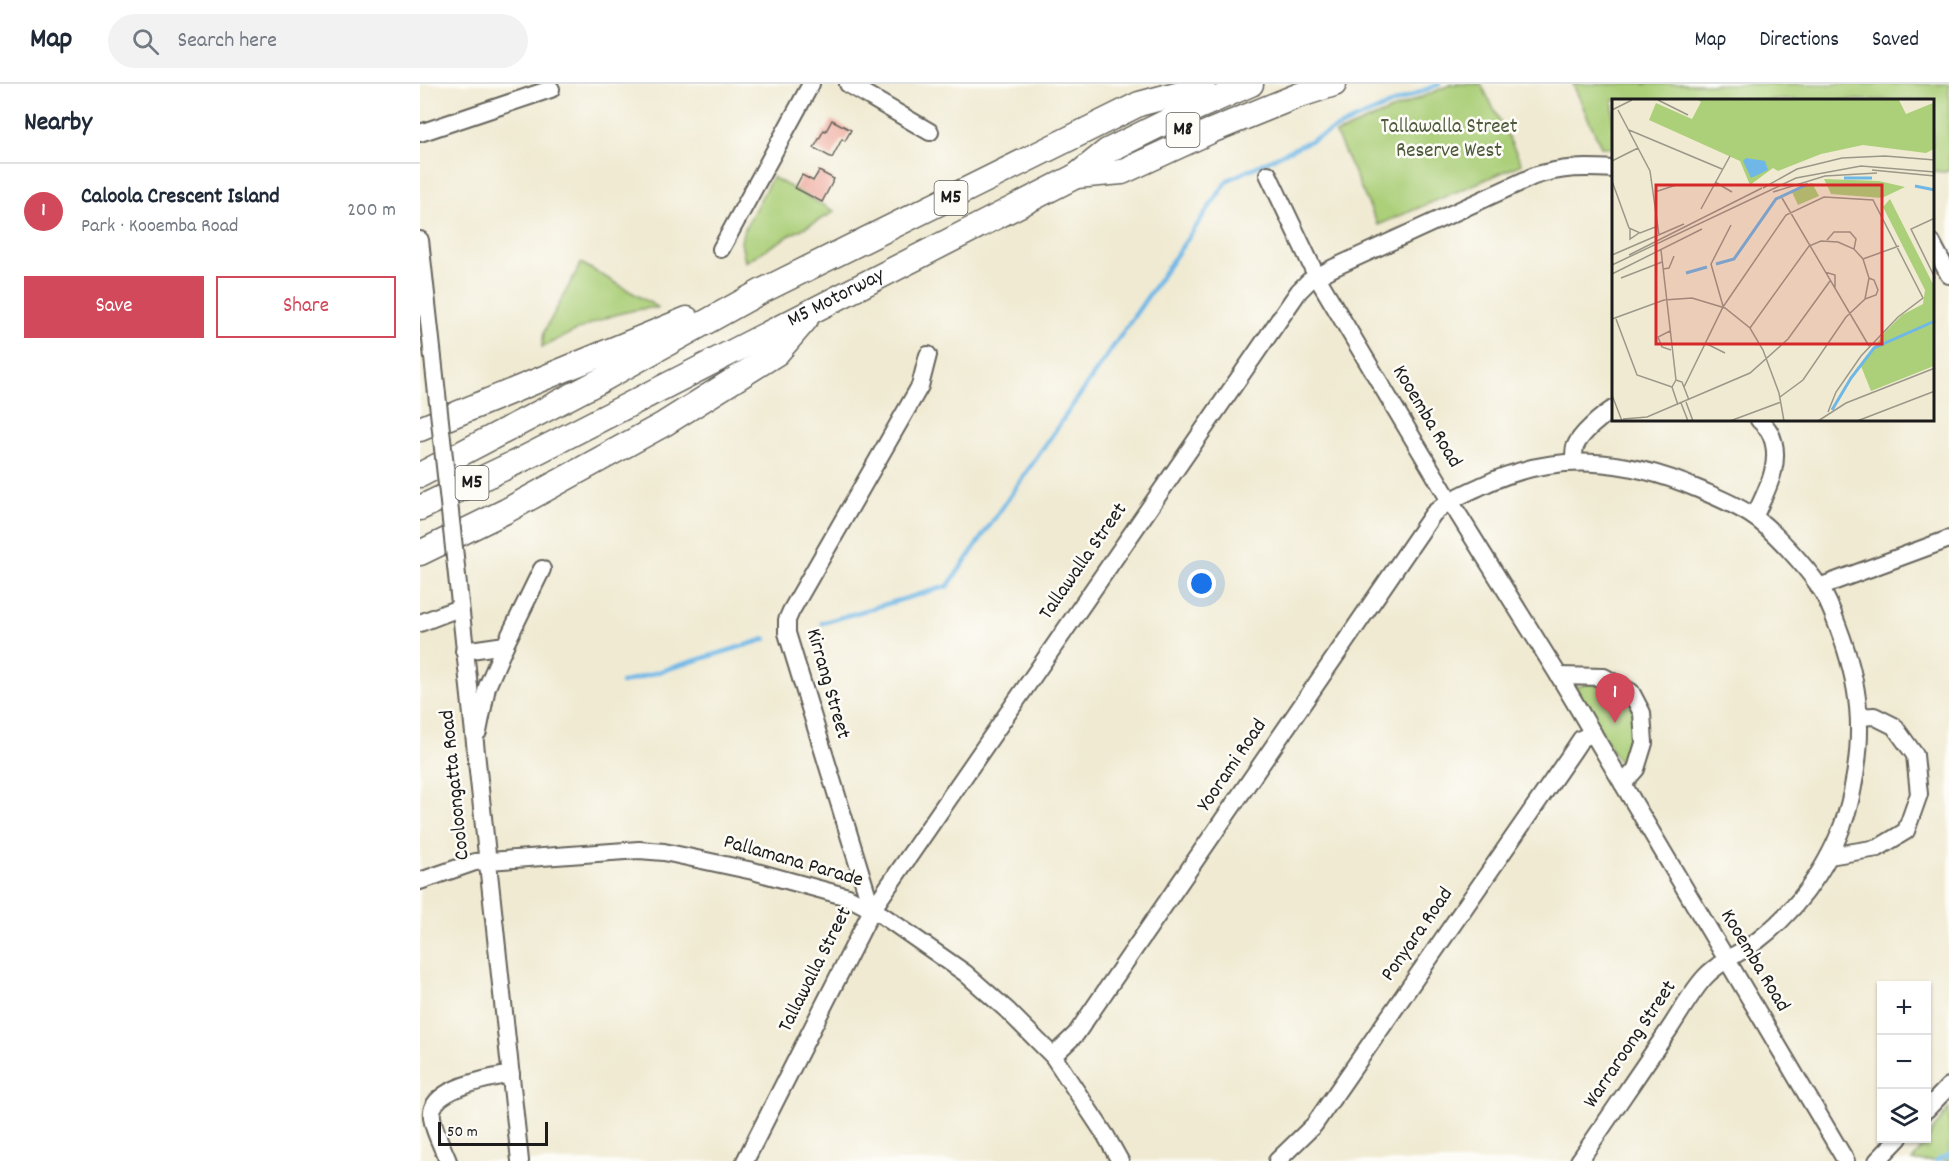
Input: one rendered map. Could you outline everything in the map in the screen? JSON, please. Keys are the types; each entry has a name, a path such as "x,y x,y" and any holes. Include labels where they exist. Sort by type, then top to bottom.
{"highway":[{"path":"1139,104 1158,84"},
{"name":"M8","path":"1139,104 1168,84"},
{"name":"M5 Motorway","path":"420,475 598,382 762,291 1139,104 1187,91 1203,84"},
{"name":"M5 Motorway","path":"420,508 524,459 1076,176 1107,151 1251,84"},
{"name":"M8","path":"1076,176 1116,163 1290,84"},
{"path":"1076,176 1122,172 1211,131 1297,96 1334,84"},
{"path":"420,429 668,326 762,291"},
{"path":"420,554 525,501 664,424 777,353 813,311"}],"street":[{"path":"721,249 811,84"},
{"path":"848,84 930,132"},
{"path":"420,133 551,89"},
{"name":"Tallawalla Street","path":"750,1159 872,910 1299,291 1317,277 1534,176 1556,169 1612,169"},
{"name":"Kooemba Road","path":"1268,174 1317,277 1450,501 1559,676 1846,1161"},
{"name":"Cooloongatta Road","path":"420,240 427,369 438,404 520,1161"},
{"path":"1934,247 1949,275"},
{"name":"Kirrang Street","path":"872,910 787,633 787,620 920,386 928,355"},
{"path":"1574,461 1576,446 1581,439 1598,420 1612,410"},
{"path":"1754,517 1769,487 1774,467 1774,450 1769,431 1761,422"},
{"name":"Yoorami Road","path":"1053,1056 1076,1034 1433,514 1450,501 1503,476 1574,461 1604,462 1648,471 1718,498 1754,517 1786,547 1819,587"},
{"path":"1819,587 1949,539"},
{"path":"475,749 487,687 542,569"},
{"name":"Warraroong Street","path":"1579,1161 1705,976 1775,927 1795,906 1829,856 1842,825 1852,794 1859,746 1860,717 1855,681 1844,644 1833,614 1819,587"},
{"path":"420,623 459,608"},
{"path":"464,651 505,645"},
{"path":"1559,676 1604,677 1631,693 1642,713 1644,743 1636,769 1623,784"},
{"path":"1829,856 1878,848 1906,831 1919,794 1915,755 1894,726 1874,716 1860,717"},
{"name":"Ponyara Road","path":"1277,1161 1314,1125 1581,739 1593,733"},
{"name":"Pallamana Parade","path":"420,881 475,862 639,850 664,852 753,871 848,897 912,935 965,973 1007,1010 1053,1056 1120,1161"},
{"path":"448,1161 434,1125 432,1113 435,1103 443,1095 459,1088 488,1078 511,1074"},
{"path":"1931,1105 1949,1086"},
{"path":"1877,1161 1894,1143"}],"green space":[{"name":"Tallawalla Street Reserve West","path":"1452,84 1481,84 1522,164 1378,225 1336,134"},
{"path":"1573,84 1949,84 1949,170 1945,172 1934,171 1934,99 1612,99 1612,148 1601,147"},
{"path":"772,177 834,211 745,262 741,242 743,232"},
{"path":"581,263 659,308 613,315 542,347 544,332"},
{"path":"1588,684 1615,690 1628,699 1634,719 1635,744 1632,756 1622,767 1575,687"},
{"path":"1949,1108 1949,1161 1912,1161 1925,1143 1931,1143 1931,1134"}],"building":[{"path":"832,120 851,130 845,141 842,139 832,158 814,148"},
{"path":"819,171 834,179 822,202 795,188 802,175 813,181"}],"waterway":[{"path":"822,623 948,586 1228,180 1354,120 1439,84"},
{"path":"622,683 766,639"},
{"path":"1936,1161 1949,1155"}],"place":[{"name":"Caloola Crescent Island","path":"1615,723"}]}
